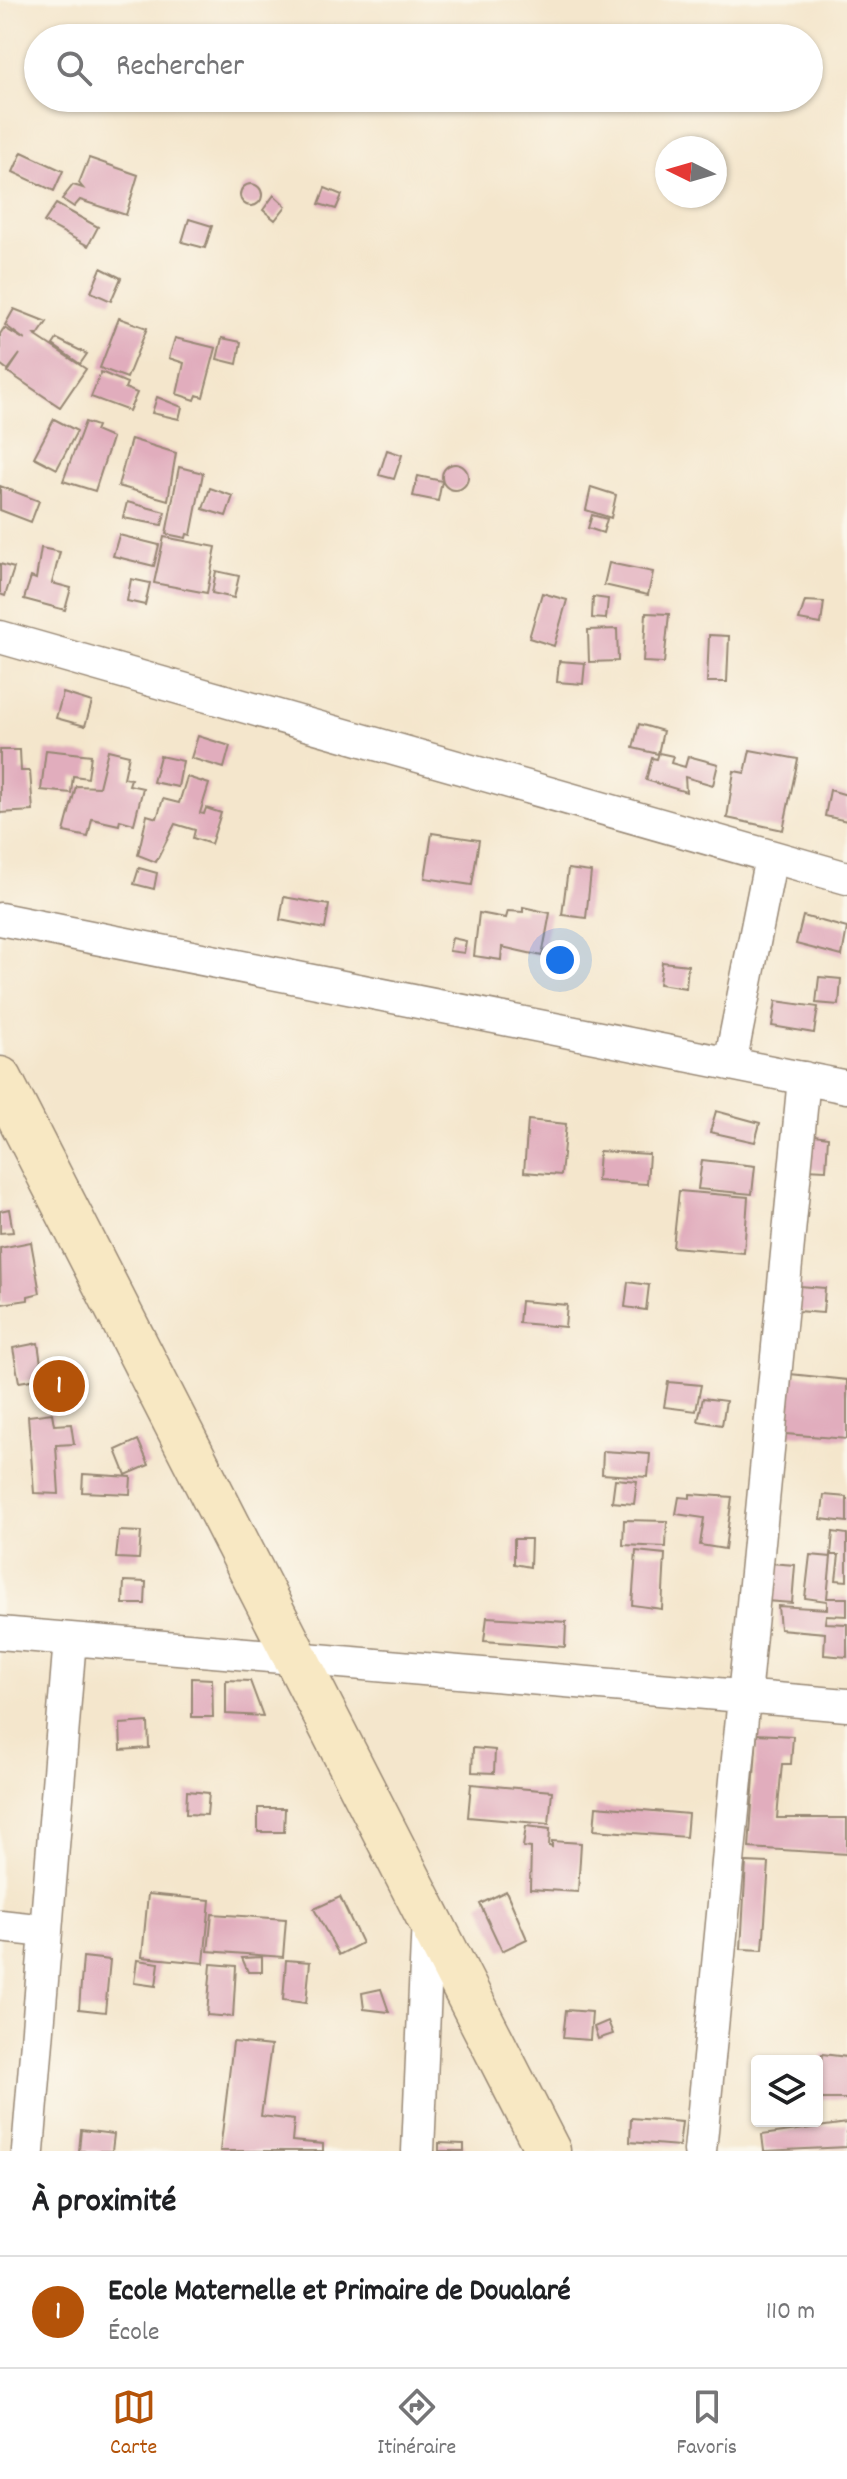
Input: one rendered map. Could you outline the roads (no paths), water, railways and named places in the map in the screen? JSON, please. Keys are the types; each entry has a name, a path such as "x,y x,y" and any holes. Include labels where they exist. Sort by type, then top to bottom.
{"street":[{"path":"0,637 847,878"},
{"path":"730,1064 771,857"},
{"path":"0,919 847,1087"},
{"path":"700,2151 804,1078"},
{"path":"0,1079 548,2151"},
{"path":"0,1633 847,1705"},
{"path":"28,2151 70,1639"},
{"path":"418,2151 428,1916"},
{"path":"0,1926 46,1931"}],"place":[{"name":"Ecole Maternelle et Primaire de Doualaré","path":"59,1386"}]}
